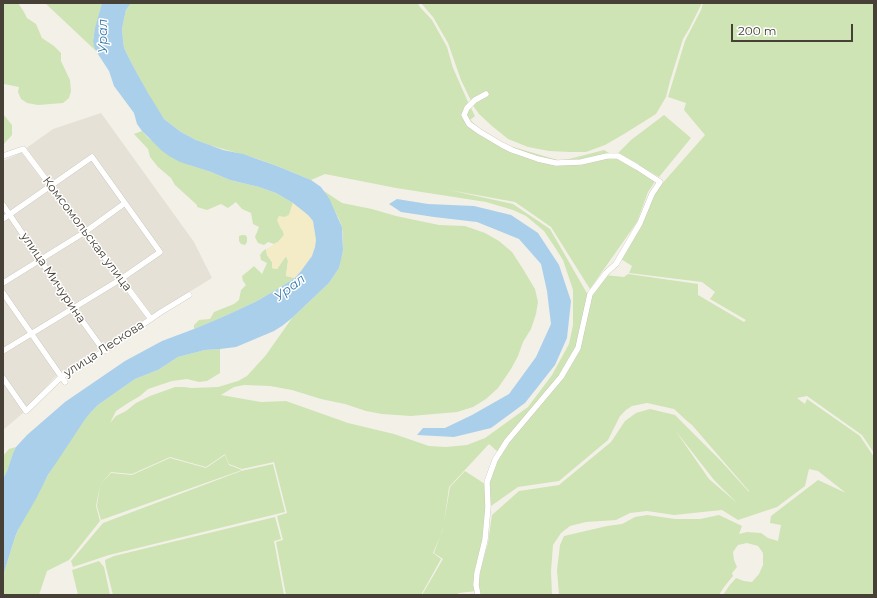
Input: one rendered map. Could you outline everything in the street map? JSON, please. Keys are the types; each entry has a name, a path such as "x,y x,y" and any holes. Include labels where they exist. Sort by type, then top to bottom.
{"street":[{"path":"478,595 476,585 477,573 485,540 488,507 487,482 495,460 507,441 561,377 578,348 590,294 606,273 616,264 640,223 652,194 660,182 618,156 607,156 581,162 556,163 538,159 502,145 469,124 464,115 467,108 475,100 486,94"},
{"name":"Комсомольская улица","path":"3,156 23,149 151,319"},
{"path":"3,219 92,156 160,252 121,279 3,351"},
{"path":"3,283 85,232 125,203"},
{"name":"улица Мичурина","path":"3,205 104,351"},
{"path":"3,293 65,382"},
{"name":"улица Лескова","path":"3,378 26,411 61,377 104,351 189,295"}],"shaded area":[{"path":"101,113 194,242 212,278 55,377 22,414 3,430 3,161 18,154 53,129"}],"green space":[{"path":"3,3 18,3 27,18 36,24 42,38 61,53 61,61 70,80 71,91 69,98 63,103 38,105 27,103 21,99 18,92 19,87 3,85"},
{"path":"45,3 102,3 93,41 96,51"},
{"path":"131,3 418,3 432,20 447,47 453,68 475,116 470,120 493,141 561,161 604,150 656,180 648,192 637,222 590,289 551,227 515,202 449,190 513,204 550,229 588,295 577,348 560,377 498,452 489,444 449,487 443,530 433,553 441,559 421,595 286,595 276,542 283,540 277,516 287,513 274,462 242,469 229,464 225,454 206,467 170,457 132,474 111,472 100,485 96,506 100,521 69,560 47,571 39,595 3,595 3,576 15,537 21,524 55,463 84,421 98,405 135,379 158,370 178,357 205,350 220,349 220,373 207,381 199,382 187,379 172,381 148,389 140,396 116,411 110,423 116,416 126,411 136,403 175,387 218,387 238,381 247,376 266,355 292,318 329,283 339,268 343,250 343,237 339,219 324,191 342,203 439,225 465,226 485,233 499,241 512,252 535,289 538,302 531,329 523,342 518,356 498,388 486,399 473,407 457,412 411,416 382,414 321,399 292,390 270,386 244,385 234,387 221,395 261,402 286,401 348,423 394,434 429,446 446,447 467,445 485,438 528,407 552,375 569,344 573,325 573,290 563,260 544,231 526,216 513,210 486,202 396,188 325,174 311,180 255,158 209,145 181,132 164,119 155,107 124,48 122,29 126,10"},
{"path":"421,3 702,3 683,39 666,97 656,114 605,145 586,152 570,152 549,151 528,147 508,139 479,114 461,80 448,43 433,17"},
{"path":"703,3 874,3 874,453 862,435 807,396 797,398 805,404 807,399 860,436 874,457 874,595 723,595 736,578 752,582 759,574 763,565 763,553 758,546 747,543 738,545 733,552 737,567 732,573 733,576 719,595 559,595 557,570 560,545 564,536 622,524 635,517 647,515 675,519 700,519 719,515 742,526 739,534 747,532 761,533 768,538 778,541 781,525 770,523 771,516 818,480 846,493 818,471 809,469 805,486 777,507 738,520 722,510 674,515 647,511 630,513 616,520 586,522 570,526 561,533 553,545 551,571 552,595 479,595 479,574 488,543 492,515 519,491 559,485 611,442 625,421 636,413 650,409 675,415 721,461 749,492 692,425 674,409 647,403 632,406 626,410 620,416 608,440 559,481 518,487 491,506 488,481 505,445 561,378 579,349 591,294 605,275 624,277 628,274 698,284 698,295 744,322 746,320 710,299 715,292 702,282 629,273 632,266 621,259 642,225 653,197 660,186 705,135 684,110 686,103 668,97 685,41","holes":["675,430 714,480 737,503 709,479"]},
{"path":"3,114 12,125 12,135 3,145"},
{"path":"664,115 691,138 659,177 618,153 631,140"},
{"path":"142,131 148,138 190,165 230,180 276,193 293,203 289,215 285,217 280,227 284,235 274,244 268,242 264,245 258,243 255,237 259,227 253,224 251,213 242,209 236,202 228,208 221,204 207,210 197,207 197,205 175,185 171,178 158,167 150,157 148,149 134,134"},
{"path":"242,235 247,237 247,242 245,245 241,244 239,241 239,236"},
{"path":"266,249 267,255 272,262 272,268 277,269 286,256 288,261 286,276 295,278 257,301 194,329 194,325 199,320 210,319 214,312 234,304 239,300 241,290 246,285 242,276 254,266 262,274 267,263 261,260 260,255"},
{"path":"16,447 3,479 3,456 9,449"},
{"path":"225,455 229,465 242,470 101,520 97,506 100,485 111,473 132,475 170,458 206,468"},
{"path":"273,464 285,512 109,555 73,567 71,561 103,523 241,471"},
{"path":"465,471 485,484 486,513 476,591 459,593 456,595 422,595 443,559 434,553 443,529 450,487"},
{"path":"275,517 281,539 274,541 284,595 113,595 105,560 114,556"},
{"path":"99,561 104,567 110,595 78,595 72,570"}],"sand":[{"path":"293,203 313,221 316,240 312,256 295,278 286,276 288,261 286,256 277,269 272,268 272,262 267,255 266,249 278,242 284,235 277,220 279,216 285,217 289,215"}],"water":[{"name":"Урал","path":"102,3 131,3 126,10 122,29 124,48 164,119 181,132 196,140 223,150 243,154 277,166 311,180 321,187 329,198 342,227 343,250 339,268 329,283 282,326 274,331 236,347 205,350 178,357 158,370 135,379 98,405 84,421 48,475 18,530 3,576 3,479 16,447 27,435 65,402 125,361 162,341 194,329 257,301 295,278 312,256 315,247 316,240 313,221 293,203 276,193 230,180 180,162 161,150 142,131 137,124 134,113 114,86 109,71 94,46 93,41 95,28"},
{"path":"397,199 428,204 474,206 511,215 538,233 559,265 571,301 567,338 555,365 525,403 491,428 454,437 417,435 423,428 445,428 509,394 536,357 551,324 547,291 541,264 519,239 477,222 401,212 389,204"}]}
